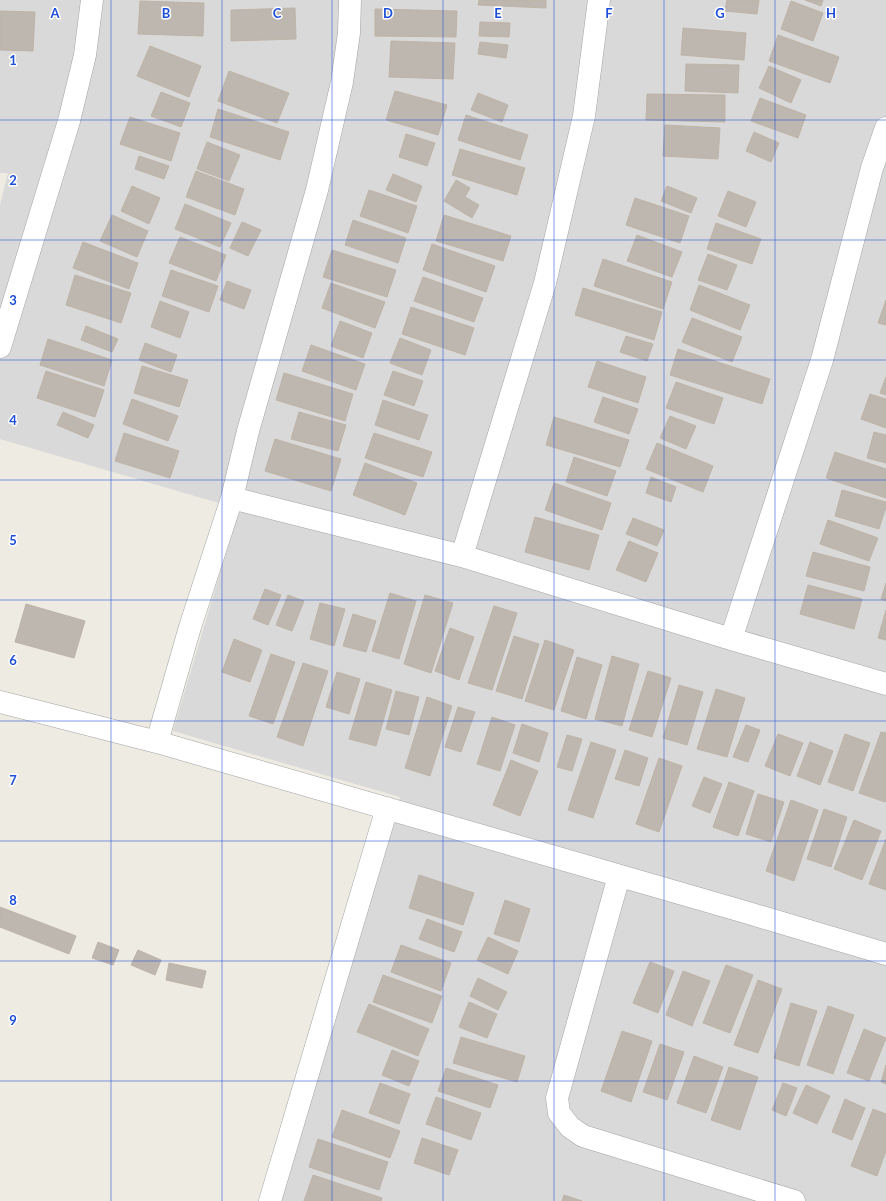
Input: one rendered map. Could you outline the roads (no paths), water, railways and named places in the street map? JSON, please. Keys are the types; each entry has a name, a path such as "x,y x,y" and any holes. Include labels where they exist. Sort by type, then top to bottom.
{"street":[{"path":"0,347 69,121 85,55 92,0"},
{"path":"157,742 190,627 232,498 248,431 317,190 342,82 349,33 350,0"},
{"path":"462,556 545,283 584,116 599,0"},
{"path":"731,639 822,360 879,170 886,128"},
{"path":"232,498 462,556 731,639 886,684"},
{"path":"0,702 157,742 886,954"},
{"path":"270,1201 387,808"},
{"path":"619,876 557,1098 559,1113 570,1127 583,1136 794,1201"}]}
